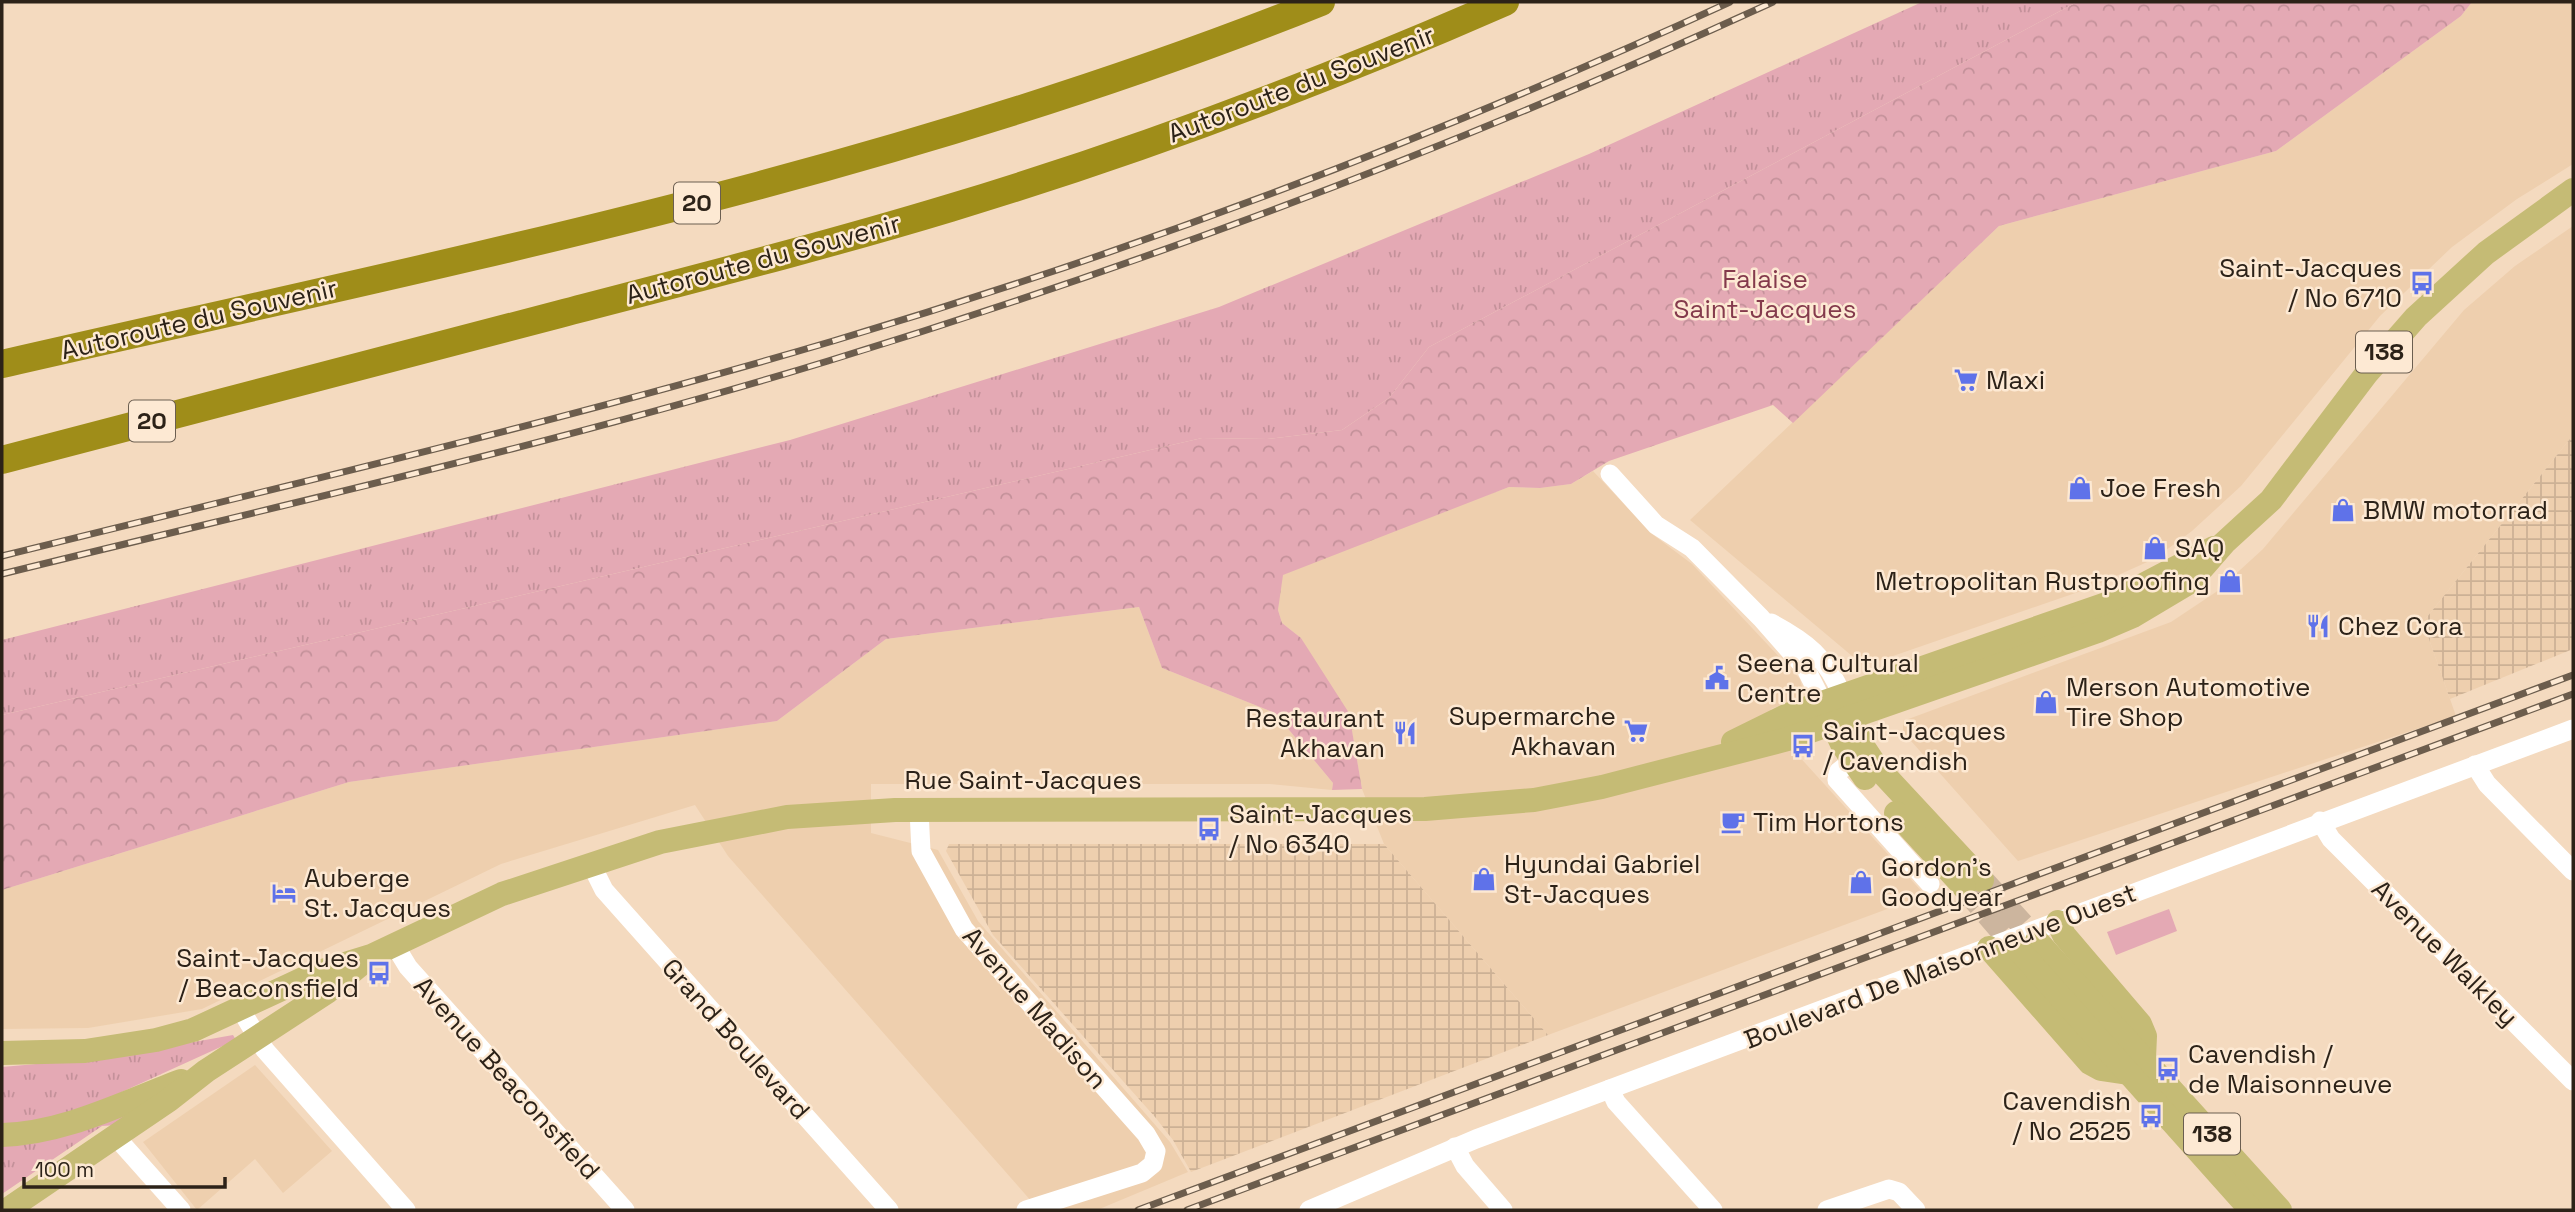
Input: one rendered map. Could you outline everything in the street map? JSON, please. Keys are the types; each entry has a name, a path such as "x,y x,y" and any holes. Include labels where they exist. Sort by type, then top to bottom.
{"highway":[{"name":"Autoroute du Souvenir","path":"2,364 613,224 860,160 1102,83 1321,2"},
{"name":"Autoroute du Souvenir","path":"2,460 777,257 949,208 1117,154 1250,106 1372,59 1505,2"}],"main road":[{"name":"Rue Saint-Jacques","path":"2,1053 55,1054 131,1045 194,1030 316,973 371,956 502,894 678,837 747,823 824,813 919,810 1465,807 1567,794 1788,739 1837,710 2133,617 2190,582 2224,543 2271,499 2367,373 2416,317 2486,253 2573,190"},
{"path":"1837,710 1876,766 1973,884 1852,761 1837,710"},
{"path":"1989,948 2090,1063 2101,1069 2136,1066 2145,1036 2140,1024 2064,935 2039,934"},
{"name":"138","path":"2039,934 2136,1066 2251,1210"},
{"name":"Rue Saint-Jacques","path":"206,1071 327,992 371,956"},
{"name":"138","path":"2136,1066 2280,1210"},
{"path":"2,1135 61,1126 206,1071"},
{"path":"7,1210 206,1071"}],"street":[{"path":"1610,474 1656,525 1692,548 1761,618 1806,669 1837,710"},
{"name":"Boulevard De Maisonneuve Ouest","path":"1309,1210 1455,1147 1989,948 2039,934 2320,821 2573,729"},
{"path":"1852,761 1837,774 1839,783 1930,884"},
{"path":"2475,765 2487,784 2573,872"},
{"name":"Avenue Madison","path":"919,810 921,850 964,929 1154,1146 1156,1158 1151,1168 1142,1173 1026,1210"},
{"name":"Avenue Walkley","path":"2320,821 2331,839 2573,1081"},
{"name":"Grand Boulevard","path":"591,864 604,890 889,1210"},
{"name":"Avenue Beaconsfield","path":"394,944 408,967 625,1210"},
{"path":"240,1010 256,1037 406,1210"},
{"path":"1610,1089 1616,1102 1713,1210"},
{"path":"115,1136 181,1210"},
{"path":"1455,1147 1465,1166 1503,1210"},
{"path":"1827,1210 1889,1189 1899,1192 1916,1210"}],"shaded area":[{"path":"2472,2 2573,2 2573,164 2517,199 2452,247 2380,316 2241,486 2192,531 2154,559 2087,589 1864,666 1690,520 1999,226 2276,151 2461,16"},
{"path":"2573,226 2573,435 2423,622 2456,716 2018,861 1903,732 1903,721 2171,622 2216,592 2263,549 2464,310 2515,266"},
{"path":"2573,435 2573,649 2450,699 2423,622"},
{"path":"1593,471 1652,534 1692,564 1800,679 1803,691 1799,698 1771,709 1796,753 1925,895 1548,1035 1384,844 1362,789 1352,732 1301,638 1282,623 1278,610 1282,575 1400,527 1509,487 1540,488 1571,484"},
{"path":"1139,607 1162,668 1275,713 1333,783 1332,790 1270,784 871,784 871,833 938,850 978,921 1170,1142 1188,1172 1097,1210 1039,1210 728,856 695,805 501,864 202,1009 88,1028 2,1029 2,890 349,782 777,721 886,639"},
{"path":"949,844 1384,844 1548,1035 1191,1172 1173,1140 1155,1117 993,935 946,851"},
{"path":"255,1065 332,1151 283,1193 255,1159 197,1210 143,1142"}],"green space":[{"path":"1922,2 2077,2 1429,347 1389,398 1342,430 1267,439 1202,438 2,715 2,640 790,440 1219,307 1589,154"},
{"name":"Falaise Saint-Jacques","path":"2077,2 2472,2 2461,16 2276,151 1999,226 1793,423 1773,405 1609,461 1571,484 1540,488 1509,487 1283,575 1278,610 1282,623 1301,638 1349,713 1362,789 1332,790 1333,783 1275,713 1162,668 1139,607 886,639 777,721 349,782 2,890 2,715 1202,438 1267,439 1342,430 1389,398 1429,347"},
{"path":"2169,909 2177,931 2116,955 2107,932"},
{"path":"233,1035 236,1040 80,1111 2,1127 2,1067 104,1058"},
{"path":"167,1091 117,1125 102,1126 2,1194 2,1145"}],"tunnel":[{"path":"1982,880 2037,941"},
{"path":"1964,887 2017,948"}],"railway":[{"path":"2,556 627,399 948,306 1175,229 1400,144 1730,2"},
{"path":"2,574 623,420 949,323 1069,283 1306,197 1541,104 1773,2"},
{"path":"1138,1210 2573,675"},
{"path":"1187,1210 2573,694"}],"place":[{"name":"Saint-Jacques / No 6710","path":"2422,283"},
{"name":"Maxi","path":"1966,380"},
{"name":"Joe Fresh","path":"2080,488"},
{"name":"BMW motorrad","path":"2343,510"},
{"name":"SAQ","path":"2155,548"},
{"name":"Metropolitan Rustproofing","path":"2230,581"},
{"name":"Chez Cora","path":"2318,626"},
{"name":"Seena Cultural Centre","path":"1717,678"},
{"name":"Merson Automotive Tire Shop","path":"2046,702"},
{"name":"Supermarche Akhavan","path":"1636,731"},
{"name":"Restaurant Akhavan","path":"1405,733"},
{"name":"Saint-Jacques / Cavendish","path":"1803,746"},
{"name":"Tim Hortons","path":"1733,822"},
{"name":"Saint-Jacques / No 6340","path":"1209,829"},
{"name":"Hyundai Gabriel St-Jacques","path":"1484,879"},
{"name":"Gordon's Goodyear","path":"1861,882"},
{"name":"Auberge St. Jacques","path":"284,893"},
{"name":"Saint-Jacques / Beaconsfield","path":"379,973"},
{"name":"Cavendish / de Maisonneuve","path":"2168,1069"},
{"name":"Cavendish / No 2525","path":"2151,1116"}]}
